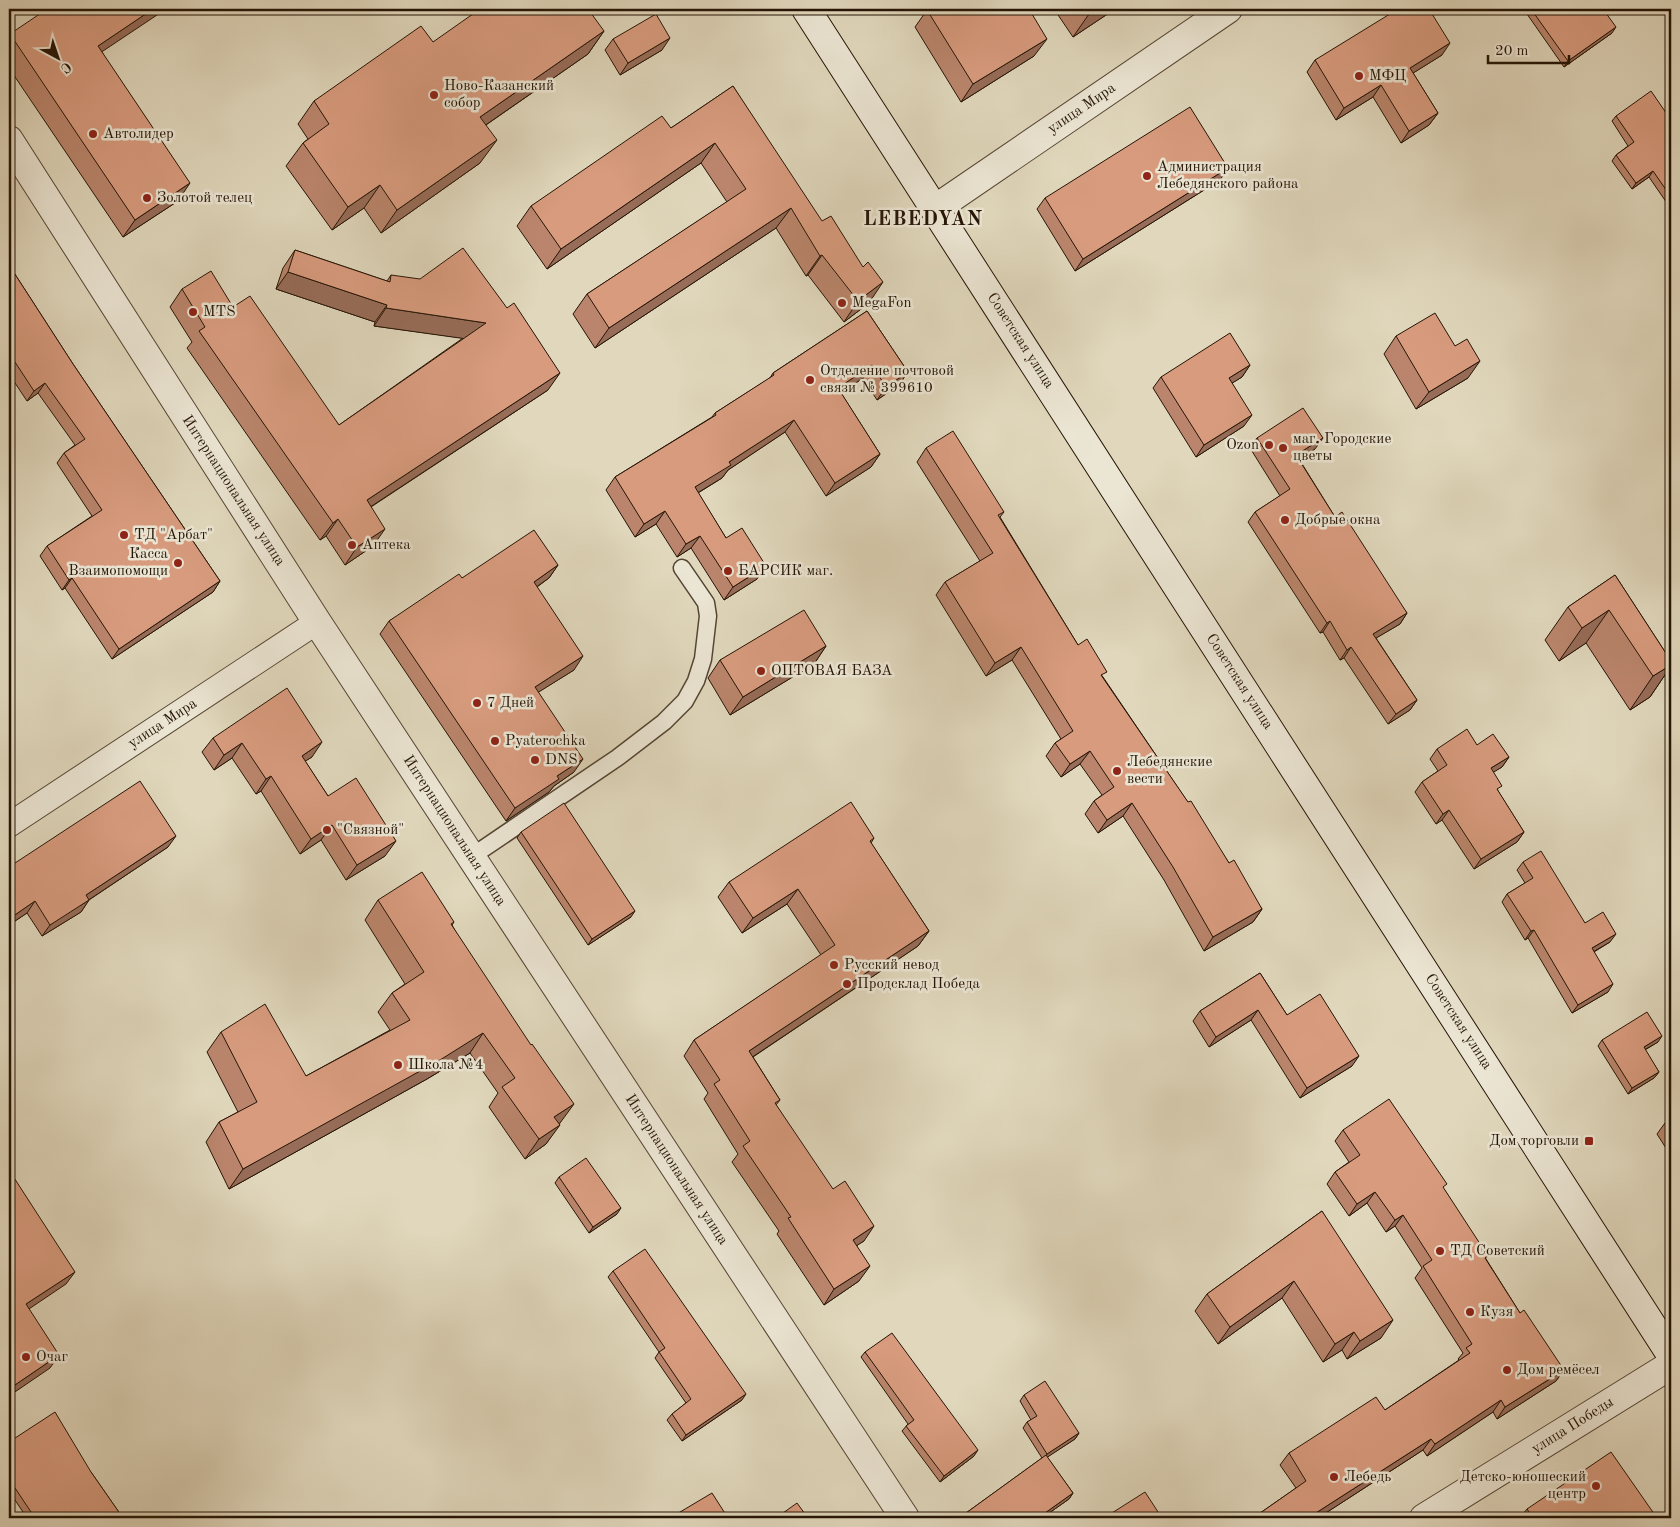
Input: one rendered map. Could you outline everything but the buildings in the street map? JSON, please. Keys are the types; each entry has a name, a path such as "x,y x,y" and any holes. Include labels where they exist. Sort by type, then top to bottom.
{"street":[{"name":"Советская улица","path":"806,9 1671,1355"},
{"name":"улица Мира","path":"935,209 1228,9"},
{"name":"Интернациональная улица","path":"9,140 317,622 905,1518"},
{"name":"улица Мира","path":"9,825 317,622"},
{"name":"улица Победы","path":"1424,1518 1671,1365"}],"lane":[{"path":"471,857 617,758 664,722 685,702 696,681 703,659 708,616 706,603 682,568"}],"place":[{"name":"МФЦ","path":"1359,76"},
{"name":"Ново-Казанский собор","path":"434,95"},
{"name":"Автолидер","path":"93,134"},
{"name":"Администрация Лебедянского района","path":"1147,176"},
{"name":"Золотой телец","path":"147,198"},
{"name":"MegaFon","path":"842,303"},
{"name":"MTS","path":"193,312"},
{"name":"Отделение почтовой связи № 399610","path":"810,380"},
{"name":"Ozon","path":"1269,445"},
{"name":"маг. Городские цветы","path":"1283,448"},
{"name":"Добрые окна","path":"1285,520"},
{"name":"ТД \"Арбат\"","path":"124,535"},
{"name":"Аптека","path":"352,545"},
{"name":"Касса Взаимопомощи","path":"178,563"},
{"name":"БАРСИК маг.","path":"728,571"},
{"name":"ОПТОВАЯ БАЗА","path":"761,671"},
{"name":"7 Дней","path":"477,703"},
{"name":"Pyaterochka","path":"495,741"},
{"name":"DNS","path":"535,760"},
{"name":"Лебедянские вести","path":"1117,771"},
{"name":"\"Связной\"","path":"327,830"},
{"name":"Русский невод","path":"834,965"},
{"name":"Продсклад Победа","path":"847,984"},
{"name":"Школа №4","path":"398,1065"},
{"name":"Дом торговли","path":"1589,1141"},
{"name":"ТД Советский","path":"1440,1251"},
{"name":"Кузя","path":"1470,1312"},
{"name":"Очаг","path":"26,1357"},
{"name":"Дом ремёсел","path":"1507,1370"},
{"name":"Лебедь","path":"1334,1477"},
{"name":"Детско-юношеский центр","path":"1596,1486"}],"district":[{"name":"LEBEDYAN","path":"923,220"}]}
